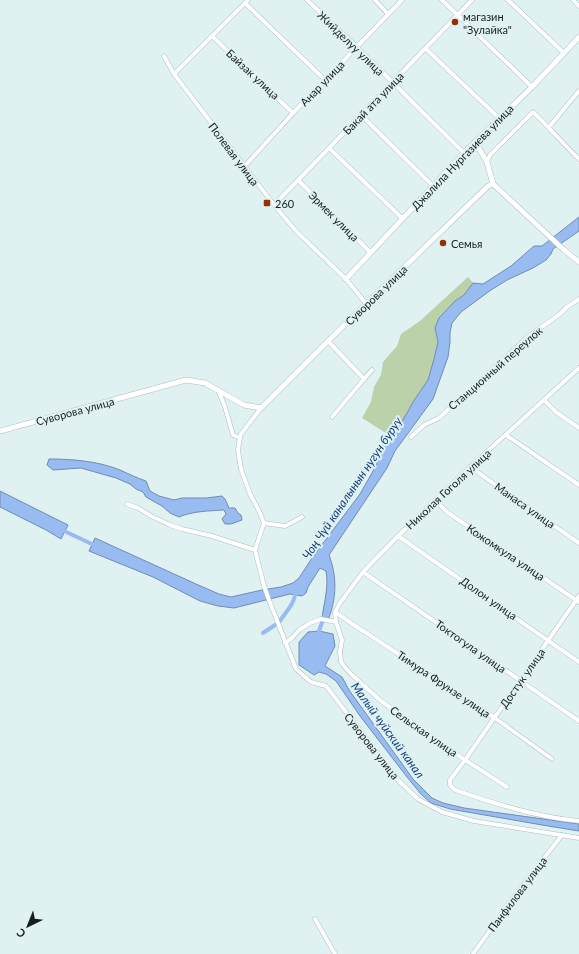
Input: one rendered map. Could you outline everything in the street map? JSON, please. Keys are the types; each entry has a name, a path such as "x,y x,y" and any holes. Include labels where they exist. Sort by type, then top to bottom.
{"street":[{"name":"Жийделуу улица","path":"307,0 357,47 464,153"},
{"path":"374,0 388,14"},
{"name":"Анар улица","path":"244,167 402,0"},
{"path":"442,0 532,87"},
{"name":"Бакай ата улица","path":"274,206 472,0"},
{"path":"508,0 564,53"},
{"path":"573,0 579,6"},
{"path":"174,74 246,1 325,80"},
{"name":"Байзак улица","path":"212,36 294,113"},
{"name":"Джалила Нургазиева улица","path":"346,279 464,153 532,87 579,37"},
{"path":"425,48 499,118"},
{"name":"Полевая улица","path":"164,56 174,74 274,206 296,231 346,279 366,305"},
{"path":"549,127 579,91"},
{"path":"487,162 490,154 533,112 549,127 569,150 579,158"},
{"path":"361,115 433,186"},
{"path":"475,142 487,162 493,184 579,262"},
{"path":"329,148 402,218"},
{"name":"Эрмек улица","path":"298,180 370,252"},
{"name":"Суворова улица","path":"240,438 241,434 261,408 488,186 493,184"},
{"name":"Станционный переулок","path":"411,437 424,425 439,418 529,336 560,314 567,307 579,300"},
{"path":"328,341 364,379"},
{"name":"Николая Гоголя улица","path":"336,612 340,603 363,572 398,536 470,467 579,368"},
{"path":"332,417 372,370"},
{"name":"Суворова улица","path":"0,431 186,380 205,384 244,405 261,408"},
{"path":"126,504 138,508 170,526 212,536 255,550 264,523 250,494 241,469 238,450 240,438 233,435 225,407 218,390"},
{"path":"544,400 556,412 579,428"},
{"path":"506,435 579,485"},
{"name":"Манаса улица","path":"470,467 579,543"},
{"name":"Кожомкула улица","path":"435,500 447,512 577,601"},
{"path":"264,523 285,526 302,517"},
{"name":"Долон улица","path":"398,536 579,662"},
{"name":"Суворова улица","path":"255,550 264,586 296,669 311,682 326,686 400,782 418,800 442,812 474,821 579,838"},
{"name":"Токтогула улица","path":"363,572 579,721"},
{"name":"Достук улица","path":"579,596 495,718 450,780 450,785 456,790 512,808 579,821"},
{"path":"286,643 299,630 310,623 321,619 336,622 336,612"},
{"name":"Тимура Фрунзе улица","path":"336,612 357,628 495,718 552,759"},
{"name":"Сельская улица","path":"336,622 342,640 340,652 341,661 347,669 382,701 465,760 507,787"},
{"name":"Панфилова улица","path":"473,954 516,894 562,835"},
{"path":"314,919 336,954"}],"green space":[{"path":"468,277 473,283 464,295 455,301 435,328 438,342 428,380 398,428 389,435 362,418 371,402 374,387 381,375 383,362 397,346 401,334 420,321"}],"water":[{"path":"579,217 579,231 553,249 546,260 491,290 461,312 452,323 448,357 433,399 395,451 387,468 329,555 335,579 335,587 333,604 328,620 322,618 327,589 327,577 326,571 320,568 306,593 302,596 290,594 234,608 218,606 200,601 153,577 89,551 95,538 219,594 231,597 281,587 293,583 299,578 312,558 360,494 377,464 375,456 389,435 398,428 428,380 438,342 435,328 439,318 455,301 464,295 473,283 483,284 511,266 534,246 542,246"},
{"path":"49,459 67,459 103,464 146,481 150,491 159,496 174,500 182,498 222,496 229,508 235,508 241,515 242,520 231,524 225,524 222,519 226,514 224,510 195,512 179,517 170,513 162,506 146,497 143,492 130,484 116,478 81,468 53,470 47,465"},
{"path":"0,491 68,525 61,539 0,507"},
{"path":"319,631 333,634 335,646 325,666 342,677 349,690 413,779 432,798 443,803 464,808 579,824 579,831 450,809 431,803 421,794 407,777 360,716 336,681 326,674 319,672 314,675 299,665 299,642 308,632"}],"waterway":[{"name":"Чоң Чүй каналынын нугун буруу","path":"60,529 96,546"},
{"path":"280,621 292,603 295,590"},
{"path":"319,631 324,617"},
{"path":"263,633 275,625"}],"place":[{"name":"магазин \"Зулайка\"","path":"455,22"},
{"name":"260","path":"267,203"},
{"name":"Семья","path":"443,243"}],"water label":[{"name":"Малый чуйский канал","path":"388,730"}]}
